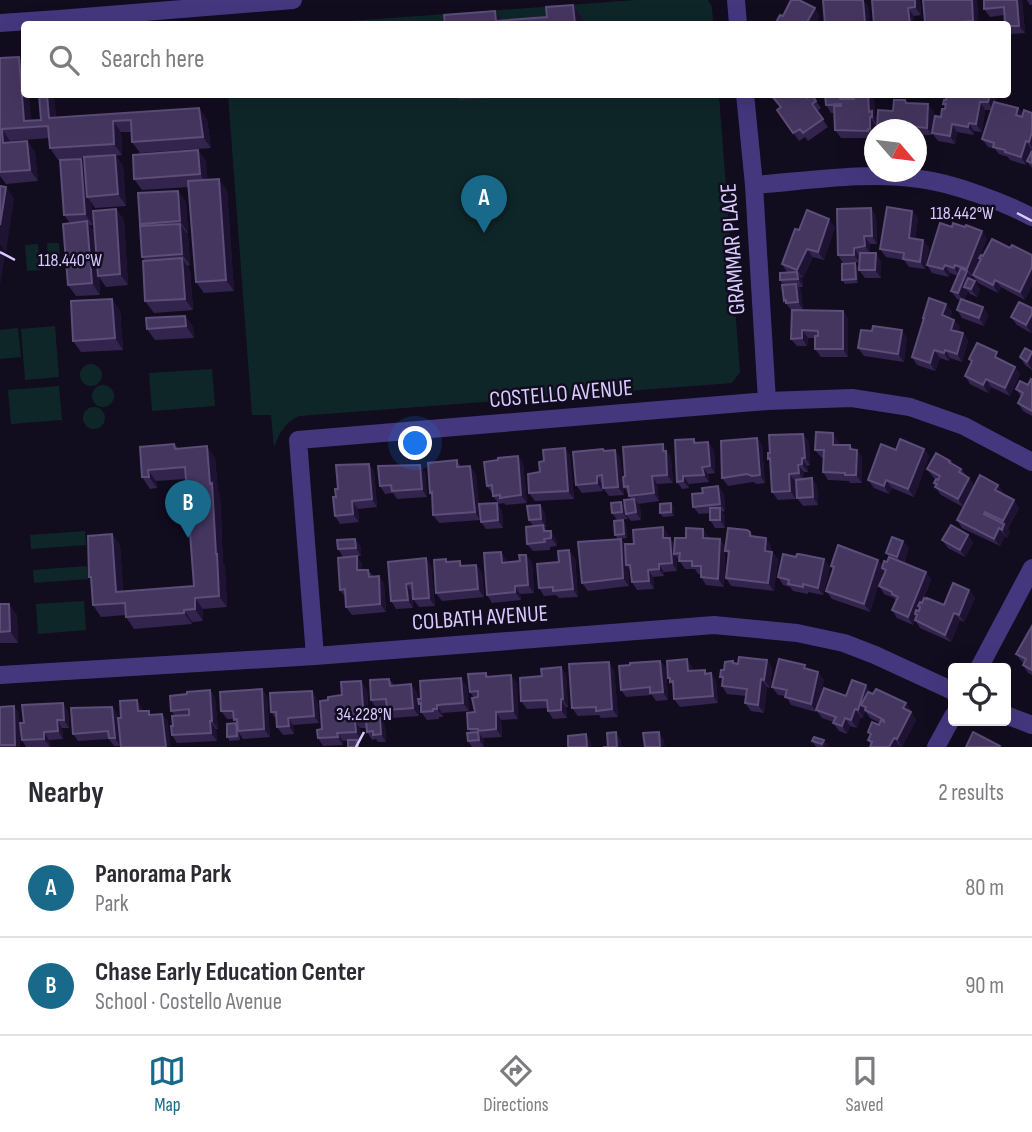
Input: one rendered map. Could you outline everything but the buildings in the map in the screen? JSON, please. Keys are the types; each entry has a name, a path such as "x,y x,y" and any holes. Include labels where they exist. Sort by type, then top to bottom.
{"street":[{"path":"25,21 293,0"},
{"path":"736,0 738,21"},
{"path":"0,23 21,21"},
{"name":"GRAMMAR PLACE","path":"745,98 754,185 767,401"},
{"path":"754,185 868,177 921,179 966,191 1032,217"},
{"name":"COSTELLO AVENUE","path":"315,656 298,440 767,401 852,398 909,407 964,426 1032,462"},
{"path":"982,663 1032,568"},
{"name":"COLBATH AVENUE","path":"0,675 315,656 714,625 797,633 844,643 948,689"},
{"path":"1011,717 1032,725"},
{"path":"936,747 948,725"}],"green space":[{"path":"636,0 708,0 712,7 713,21 350,21"},
{"path":"228,98 719,98 740,372 732,383 299,416 283,429 274,447 271,415 252,415"},
{"path":"47,243 59,243 61,268 48,269"},
{"path":"38,244 40,270 27,271 25,245"},
{"path":"55,326 59,377 25,380 21,329"},
{"path":"18,328 21,357 0,359 0,330"},
{"path":"91,364 101,371 102,375 95,385 91,386 81,379 80,375 87,365"},
{"path":"212,369 215,406 152,411 149,373"},
{"path":"103,385 113,392 114,396 107,406 103,407 93,400 92,396 99,386"},
{"path":"59,386 62,420 11,424 8,390"},
{"path":"94,407 104,414 105,418 98,428 94,429 84,422 83,418 90,408"},
{"path":"85,531 86,545 31,549 30,535"},
{"path":"87,566 88,579 34,583 33,570"},
{"path":"84,601 86,630 38,634 36,604"}],"place":[{"name":"Panorama Park","path":"484,233"},
{"name":"Chase Early Education Center","path":"188,538"}]}
